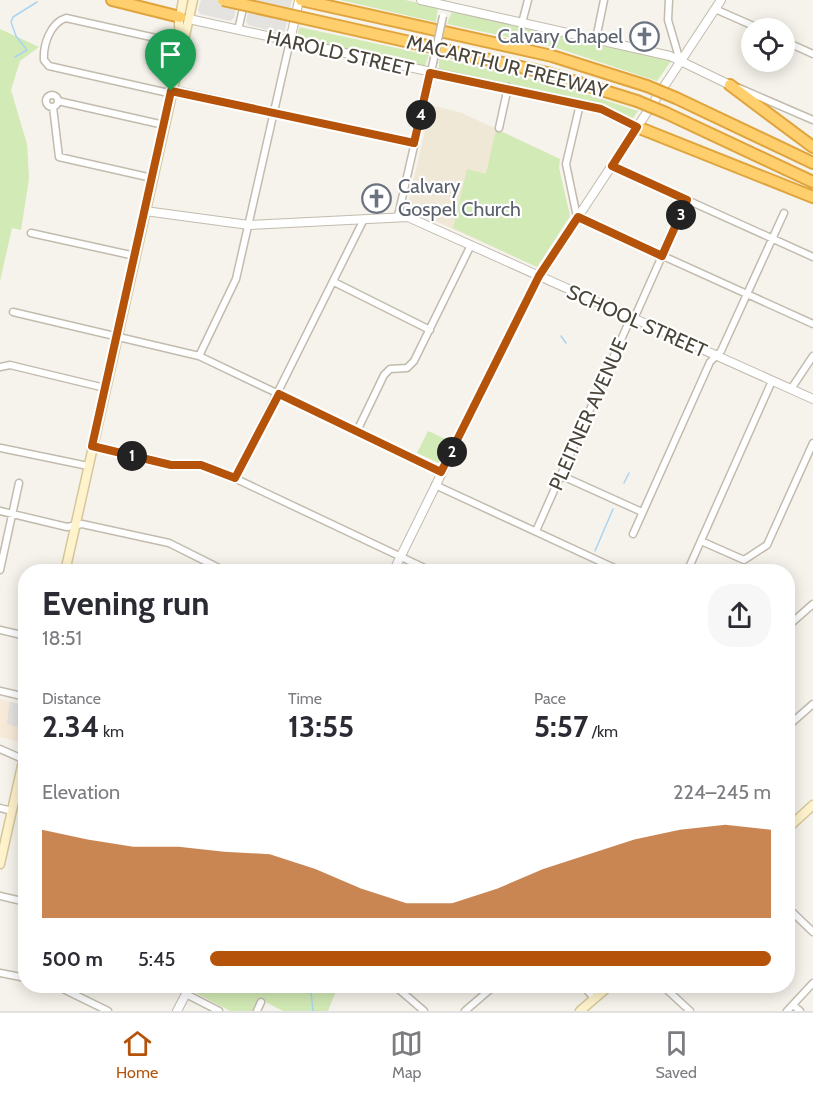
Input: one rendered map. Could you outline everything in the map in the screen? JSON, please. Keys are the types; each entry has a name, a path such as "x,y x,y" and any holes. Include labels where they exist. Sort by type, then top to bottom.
{"highway":[{"path":"112,0 184,18"},
{"name":"MACARTHUR FREEWAY","path":"223,0 547,73 637,101 813,182"},
{"name":"MACARTHUR FREEWAY","path":"300,0 552,56 676,98 813,163"},
{"path":"730,85 813,147"},
{"path":"637,127 813,197"}],"main road":[{"path":"67,564 164,125 184,18 183,0"},
{"path":"184,18 193,0"},
{"path":"0,864 18,786"},
{"path":"795,822 813,805"},
{"path":"580,1011 600,993"}],"street":[{"path":"238,30 245,0"},
{"path":"199,356 236,279 300,0"},
{"path":"421,0 446,3 680,61 813,120"},
{"path":"522,23 528,0"},
{"path":"596,39 604,0"},
{"path":"669,0 668,20 680,61"},
{"path":"396,564 539,276 721,0"},
{"path":"398,216 446,3"},
{"path":"715,9 741,20"},
{"path":"179,47 66,18 56,24 45,43 44,60 49,66 164,92 171,91 274,112 414,143"},
{"name":"HAROLD STREET","path":"184,18 601,109 637,127"},
{"path":"795,46 813,54"},
{"path":"499,128 508,87"},
{"path":"53,107 48,105 48,97 55,96 58,101 164,125"},
{"path":"58,101 53,107 58,157 152,178"},
{"path":"578,217 566,164 580,104"},
{"path":"612,166 813,256"},
{"name":"PLEITNER AVENUE","path":"536,531 687,200"},
{"name":"SCHOOL STREET","path":"145,211 249,225 408,217 813,399"},
{"path":"633,534 784,213"},
{"path":"578,217 813,324"},
{"path":"235,478 279,394 364,219"},
{"path":"31,233 135,256"},
{"path":"357,431 384,375 390,369 408,368 414,361 471,245"},
{"path":"334,282 430,330"},
{"path":"13,312 199,356 441,472"},
{"path":"791,389 813,356"},
{"path":"0,367 10,365 105,388"},
{"path":"691,564 772,381"},
{"path":"701,541 744,561 767,545 813,443"},
{"path":"92,446 171,465 201,465 235,478 416,564"},
{"path":"1,448 88,466"},
{"path":"560,475 642,512"},
{"path":"0,570 19,483"},
{"path":"435,484 605,564"},
{"path":"0,511 67,526 82,524 169,543 211,564"},
{"path":"795,620 813,604"},
{"path":"0,630 18,634"},
{"path":"0,691 18,695"},
{"path":"795,720 813,704"},
{"path":"0,749 18,757"},
{"path":"0,808 12,811"},
{"path":"0,896 18,900"},
{"path":"795,915 813,932"},
{"path":"0,972 18,976"},
{"path":"787,1011 813,984"},
{"path":"71,993 108,1011"},
{"path":"403,993 424,1011"},
{"path":"465,1011 486,993"},
{"path":"589,993 594,998"},
{"path":"671,993 690,1011"},
{"path":"177,1011 186,994 219,1011"},
{"path":"257,1011 261,1002"},
{"path":"793,1005 800,1011"}],"shaded area":[{"path":"201,0 238,0 234,18 230,21 200,14 198,10"},
{"path":"251,0 292,0 285,30 282,33 248,25 246,21"},
{"path":"431,105 462,113 560,159 559,168 570,216 537,267 407,208"},
{"path":"0,699 18,703 18,742 0,737"},
{"path":"10,702 18,704 18,727 7,724"}],"green space":[{"path":"340,0 405,0 438,7 436,22"},
{"path":"452,11 671,61 657,81 554,47 447,24"},
{"path":"299,27 429,55 424,68 297,39"},
{"path":"0,29 39,47 20,61 11,90 27,144 29,179 21,230 12,228 0,281"},
{"path":"439,58 562,86 638,111 631,121 602,106 439,71"},
{"path":"496,129 560,159 559,168 570,216 537,267 453,228 467,169 486,174"},
{"path":"428,431 450,441 439,463 417,453"},
{"path":"196,993 335,993 328,1011 283,1011 260,999 254,1011 230,1011"}],"waterway":[{"path":"15,57 27,50 16,36 11,22 13,17 37,2"},
{"path":"561,336 566,343"},
{"path":"624,483 629,473"},
{"path":"595,551 613,509"},
{"path":"311,993 313,1011"}],"place":[{"name":"Calvary Chapel","path":"644,36"},
{"name":"Calvary Gospel Church","path":"377,198"}],"route":[{"path":"430,73 508,87 601,109 637,127 612,166 687,200 662,256 578,217 539,276 441,472 279,394 235,478 201,465 171,465 92,446 171,91 414,143 430,73"}]}
